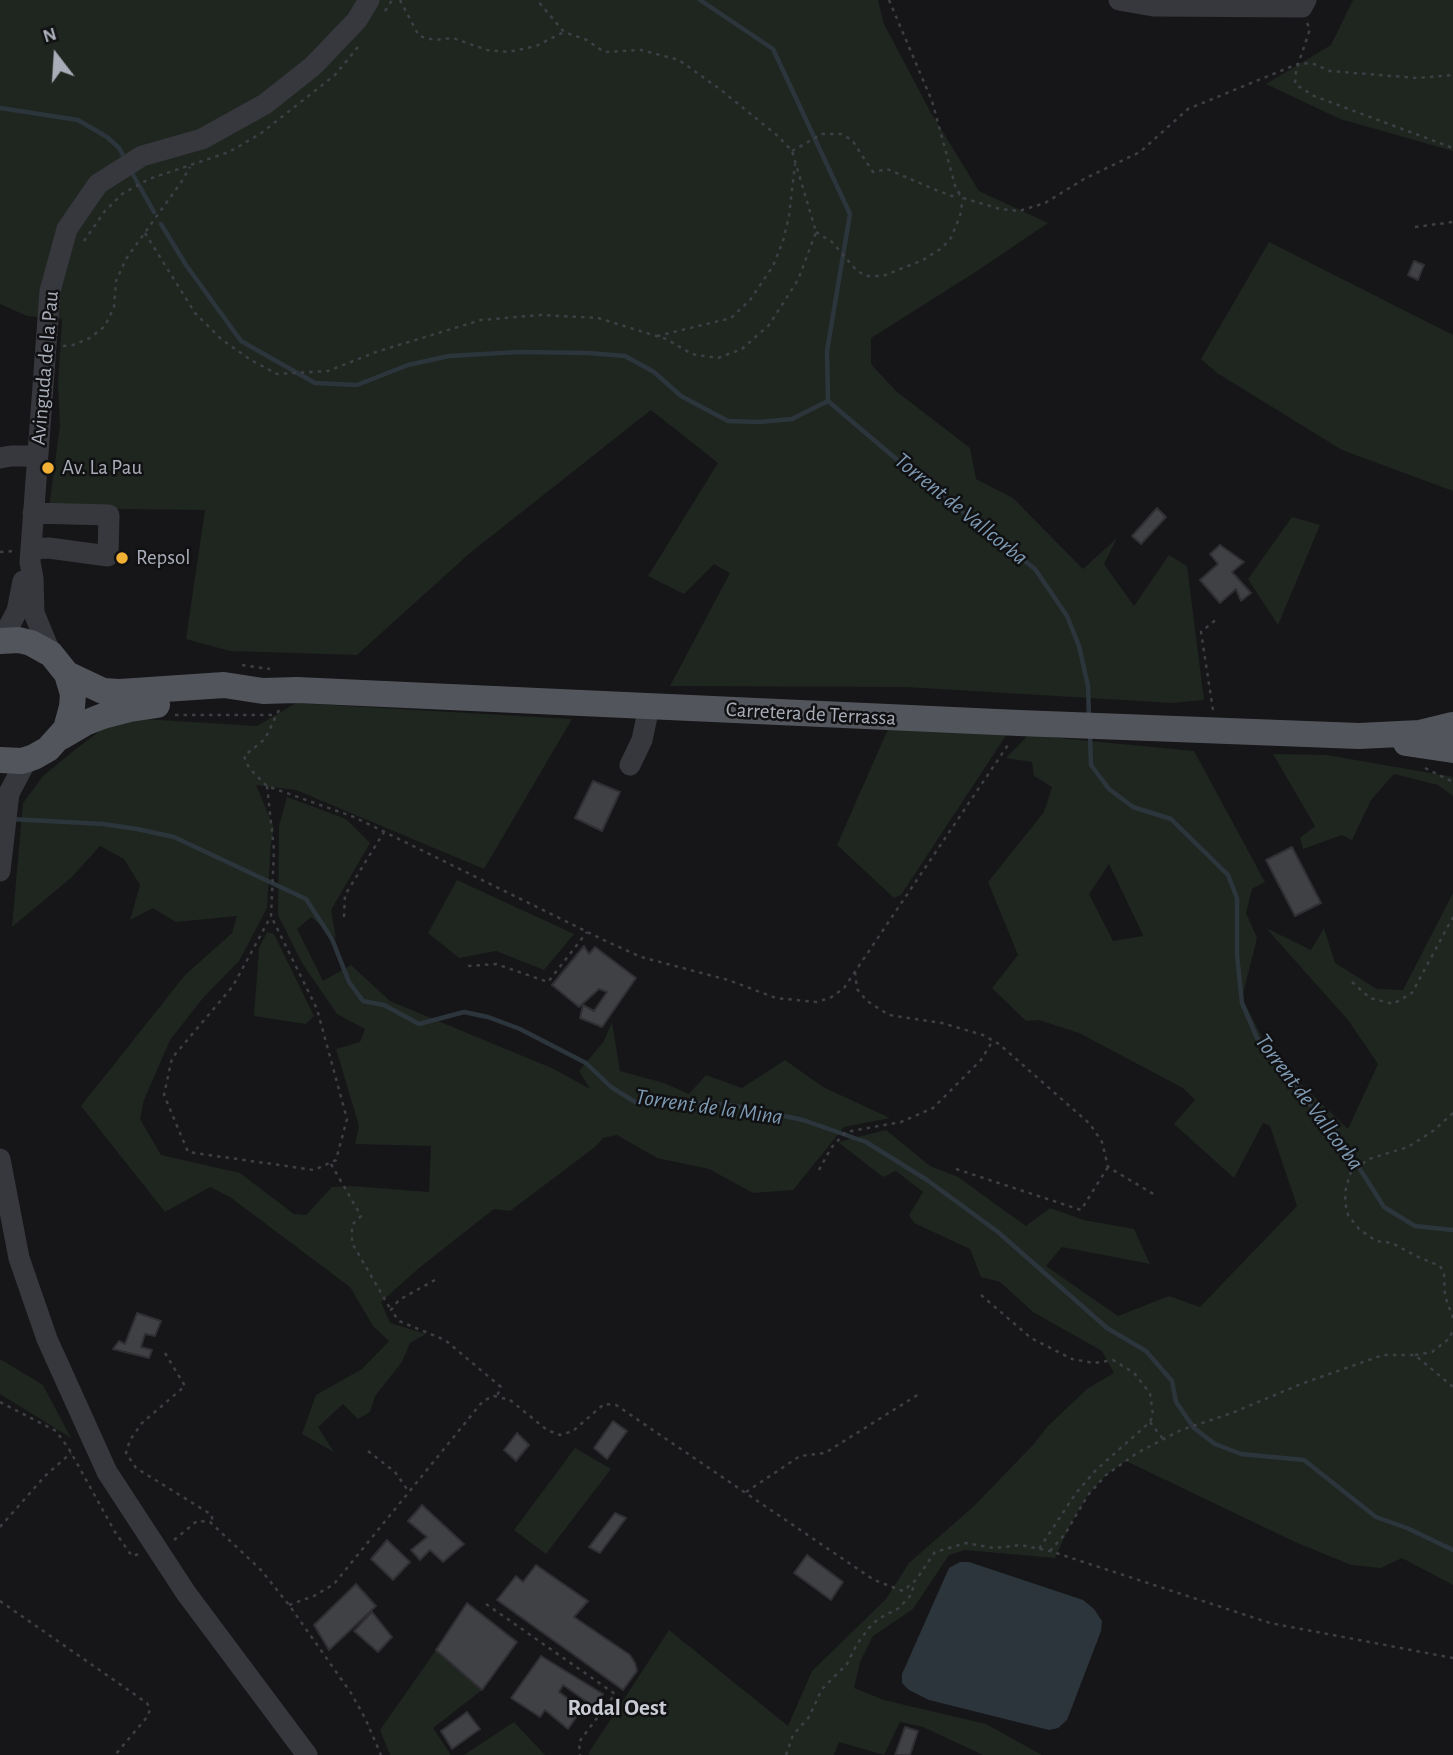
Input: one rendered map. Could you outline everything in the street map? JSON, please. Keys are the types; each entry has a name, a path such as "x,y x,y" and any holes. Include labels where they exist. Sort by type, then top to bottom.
{"main road":[{"name":"Carretera de Terrassa","path":"0,639 31,643 103,691 157,691 224,685 276,691 1359,736 1420,733 1453,725"},
{"path":"59,664 73,694 72,707 61,737"},
{"name":"Carretera de Terrassa","path":"34,757 85,723 130,709 276,691"},
{"name":"Carretera de Terrassa","path":"1359,736 1453,750"},
{"path":"0,760 22,761 34,757"}],"street":[{"path":"1119,0 1153,6 1304,4"},
{"name":"Avinguda de la Pau","path":"59,664 34,613 30,556 37,456 55,347 50,291 67,229 98,184 142,156 202,139 265,104 313,66 357,20 377,7"},
{"path":"0,458 37,456"},
{"path":"30,556 49,548 108,556 109,515 33,513"},
{"name":"Avinguda de la Pau","path":"0,639 18,611 30,556"},
{"path":"630,765 642,740 649,706"},
{"path":"0,871 9,793 24,765 34,757"},
{"path":"0,1159 19,1258 47,1339 107,1472 155,1549 307,1755"}],"path":[{"path":"377,7 392,0"},
{"path":"400,0 419,36 435,40 453,38 487,50 508,52 536,46 564,32"},
{"path":"145,233 195,313 221,339 277,374 328,371 376,352 481,320 541,315 598,318 667,339 692,355 718,358 742,349 769,325 798,280 816,232 792,151 779,137 721,90 679,60 641,50 604,52 587,40 564,32 537,0"},
{"path":"889,0 932,101 956,189 963,198 1000,209 1019,211 1045,203 1084,179 1140,152 1188,109 1300,63 1314,64 1329,71 1417,78 1453,75"},
{"path":"1304,4 1310,29 1296,71 1295,83 1314,96 1453,148"},
{"path":"82,245 91,228 122,194 149,179 229,152 260,134 335,75 365,39"},
{"path":"792,151 822,134 841,134 852,141 873,172 887,169 952,196 960,194"},
{"path":"55,347 74,345 90,338 105,326 114,307 116,281 126,259 182,181 202,139"},
{"path":"657,336 731,318 750,300 773,266 783,242 795,162"},
{"path":"816,232 832,242 856,271 867,276 883,276 923,260 942,248 951,238 960,216 963,198"},
{"path":"1415,228 1453,222"},
{"path":"55,347 65,335"},
{"path":"1216,731 1201,632 1218,618"},
{"path":"241,665 250,666"},
{"path":"276,691 276,715 265,739 244,756 249,768 267,786 354,817 641,957 728,980 776,998 816,1002 830,998 844,988 1012,738 1019,723"},
{"path":"166,715 276,715"},
{"path":"267,786 274,850 271,916 233,986 172,1058 164,1095 188,1152 314,1170 336,1160 347,1119 317,1009 271,916"},
{"path":"344,917 345,895 384,832"},
{"path":"1352,982 1370,998 1393,1004 1412,993 1453,917"},
{"path":"468,966 496,964 548,982 587,932"},
{"path":"855,972 857,989 867,1000 889,1015 942,1023 993,1041 1090,1124 1102,1142 1108,1167 1081,1210 956,1169"},
{"path":"819,1170 831,1148 846,1132 901,1122 933,1108 981,1060 993,1041"},
{"path":"1453,1113 1433,1131 1408,1147 1369,1159 1351,1172 1345,1202 1348,1215 1359,1229 1376,1241 1392,1242 1440,1266 1444,1273 1445,1296 1453,1318"},
{"path":"330,1163 360,1216 352,1225 352,1243 391,1310 399,1321 449,1344 501,1387 497,1396"},
{"path":"1108,1167 1155,1195"},
{"path":"391,1310 399,1300 435,1280"},
{"path":"981,1295 1031,1338 1072,1359 1094,1363 1114,1360 1134,1373 1150,1393 1153,1415 1150,1422 1096,1470 1076,1493 1040,1549"},
{"path":"1050,1551 1065,1534 1088,1495 1106,1475 1163,1438 1383,1355 1432,1352 1450,1338 1453,1328"},
{"path":"165,1353 185,1386 142,1423 130,1440 126,1454 136,1468 212,1515 212,1523"},
{"path":"1415,1355 1453,1387"},
{"path":"746,1492 800,1456 825,1452 919,1394"},
{"path":"289,1605 314,1596 334,1584 483,1401 494,1396 510,1400 547,1430 560,1435 573,1431 604,1404 616,1405 874,1580 903,1591 916,1580"},
{"path":"0,1402 56,1431 132,1556 174,1540 197,1521 212,1523 261,1570 289,1605 351,1693 381,1755"},
{"path":"1150,1422 1163,1438"},
{"path":"368,1451 395,1472 409,1492"},
{"path":"0,1527 45,1476 71,1453"},
{"path":"786,1755 793,1735 809,1717 822,1689 847,1664 869,1628 878,1619 899,1608 910,1596 916,1580 934,1552 966,1543 994,1548 1021,1545 1050,1551 1269,1623 1453,1658"},
{"path":"0,1601 147,1703 150,1709 148,1716 115,1755"},
{"path":"486,1604 615,1693 579,1742 580,1755"}],"shaded area":[{"path":"0,0 878,0 884,24 930,111 979,191 1048,223 871,338 871,364 896,391 970,448 976,479 1013,498 1083,569 1117,538 1104,564 1134,606 1169,555 1187,566 1204,700 1173,703 906,687 670,686 730,573 714,564 684,594 648,576 718,463 651,410 470,553 357,655 230,651 186,639 205,510 49,508 60,425 58,385 62,319 27,316 0,304"},
{"path":"1353,0 1453,0 1453,151 1340,119 1266,84 1331,45"},
{"path":"1269,242 1453,335 1453,491 1342,450 1217,373 1201,359"},
{"path":"1292,517 1320,525 1278,625 1248,579"},
{"path":"296,703 572,719 484,869 296,790 256,785 274,828 267,908 239,961 203,998 170,1040 144,1100 140,1119 161,1155 240,1173 294,1214 306,1215 332,1187 429,1192 431,1146 355,1144 359,1126 336,1049 360,1042 365,1029 337,1014 302,963 278,915 279,826 287,797 346,819 370,843 331,910 336,938 311,917 297,929 323,981 351,965 390,1001 554,1069 590,1089 579,1071 604,1041 612,1022 620,1071 664,1083 689,1094 706,1075 742,1088 785,1060 823,1087 890,1118 844,1127 793,1190 753,1193 709,1169 657,1158 617,1135 603,1138 595,1147 510,1211 494,1209 419,1268 381,1302 390,1323 426,1334 410,1343 402,1362 375,1396 370,1412 358,1419 343,1404 318,1427 334,1452 302,1434 316,1395 362,1369 389,1341 373,1326 350,1287 230,1197 210,1187 165,1212 81,1106 185,975 232,933 237,916 176,922 153,908 130,920 140,885 124,859 100,846 71,878 12,927 23,803 43,776 72,752 105,727 143,719 257,726"},
{"path":"889,727 1007,734 901,895 894,898 837,845"},
{"path":"1028,735 1194,751 1265,882 1252,889 1246,913 1257,938 1242,998 1271,1055 1348,1129 1378,1064 1348,1020 1266,928 1311,950 1324,928 1335,963 1377,989 1403,990 1453,893 1453,1585 1402,1558 1381,1568 1351,1565 1295,1542 1126,1461 1106,1475 1088,1495 1055,1558 965,1550 949,1555 913,1609 873,1636 860,1662 854,1688 884,1700 986,1724 1042,1755 983,1755 923,1727 900,1722 884,1755 839,1742 834,1755 590,1755 588,1754 669,1630 788,1726 812,1671 886,1599 909,1563 974,1506 1048,1426 1087,1389 1114,1373 1102,1351 1033,1312 1000,1282 981,1277 970,1249 914,1223 909,1215 923,1192 896,1171 883,1177 838,1142 886,1130 930,1166 958,1177 1026,1226 1050,1208 1084,1220 1134,1229 1150,1264 1062,1247 1046,1266 1118,1316 1169,1296 1200,1307 1297,1206 1270,1126 1263,1123 1234,1178 1174,1124 1195,1100 1183,1088 1079,1033 1039,1020 1026,1021 992,988 1018,955 988,882 1044,812 1052,787 1034,776 1032,762 1006,758","holes":["1109,864 1143,936 1113,941 1089,894"]},
{"path":"1273,754 1327,755 1453,777 1453,796 1438,785 1394,774 1371,800 1352,840 1342,835 1303,849 1300,838 1315,826"},
{"path":"457,880 574,934 544,970 496,951 459,958 428,933"},
{"path":"267,932 274,934 314,1016 306,1024 254,1016 259,948"},
{"path":"0,1359 43,1385 71,1438 0,1394"},
{"path":"575,1448 611,1469 546,1554 514,1530"},
{"path":"960,1562 969,1562 1083,1600 1094,1609 1102,1621 1101,1631 1067,1720 1058,1728 1049,1730 929,1700 909,1690 902,1683 902,1674 949,1568"},
{"path":"436,1650 482,1690 433,1728 451,1755 390,1755 380,1730"},
{"path":"514,1722 545,1755 464,1755"}],"building":[{"path":"1414,261 1424,265 1418,280 1408,275"},
{"path":"1157,508 1166,517 1141,544 1132,536"},
{"path":"1220,545 1244,562 1232,572 1251,593 1241,601 1236,589 1220,603 1200,580 1218,564 1210,554"},
{"path":"593,781 620,792 602,831 575,818"},
{"path":"1292,847 1321,903 1295,916 1266,860"},
{"path":"584,946 589,954 595,947 636,978 602,1027 580,1018 583,1005 594,1011 607,992 599,989 579,1007 552,985"},
{"path":"137,1313 161,1321 155,1336 145,1334 141,1347 152,1350 149,1358 113,1349 119,1341 125,1344"},
{"path":"613,1421 627,1431 607,1459 594,1448"},
{"path":"517,1433 529,1445 516,1461 504,1450"},
{"path":"422,1505 464,1544 443,1562 430,1550 420,1560 411,1550 427,1537 408,1521"},
{"path":"615,1513 626,1518 600,1553 589,1547"},
{"path":"387,1540 410,1562 393,1580 371,1559"},
{"path":"807,1555 843,1582 831,1600 794,1573"},
{"path":"536,1565 588,1601 574,1617 630,1655 637,1671 623,1690 497,1600 516,1576 523,1582"},
{"path":"356,1584 376,1606 329,1650 314,1625"},
{"path":"467,1603 517,1642 482,1690 436,1650"},
{"path":"372,1612 392,1637 378,1652 354,1631"},
{"path":"541,1656 603,1694 593,1706 563,1685 559,1692 582,1709 568,1729 545,1710 540,1717 511,1698"},
{"path":"467,1712 480,1729 452,1749 441,1731"},
{"path":"905,1727 918,1731 910,1755 895,1755"}],"waterway":[{"path":"700,0 773,49 850,214 827,351 828,401"},
{"name":"Torrent de Vallcorba","path":"0,108 78,120 107,137 119,148 126,160"},
{"name":"Torrent de Vallcorba","path":"131,171 154,212"},
{"name":"Torrent de Vallcorba","path":"161,224 186,265 241,341 315,383 357,385 408,365 449,356 518,352 588,353 625,356 654,372 681,396 728,421 792,419 828,401 908,469 1035,569 1067,616 1079,646 1088,686 1089,717"},
{"name":"Torrent de Vallcorba","path":"1090,736 1091,765 1109,789 1133,807 1171,819 1228,875 1237,898 1237,955 1242,1003 1257,1038 1317,1113 1335,1130 1384,1207 1415,1226 1453,1230"},
{"name":"Torrent de la Mina","path":"11,819 103,824 174,837 306,899 332,939 349,982 363,1001 384,1005 419,1024 464,1012 488,1017 520,1029 586,1063 611,1087 635,1102 711,1103 742,1107 803,1120 866,1142 927,1180 998,1232 1107,1328 1146,1351 1172,1381 1176,1402 1194,1428 1215,1444 1241,1454 1304,1460 1376,1517 1407,1528 1453,1550"}],"place":[{"name":"Av. La Pau","path":"48,468"},
{"name":"Repsol","path":"122,558"}],"district":[{"name":"Rodal Oest","path":"617,1708"}]}
